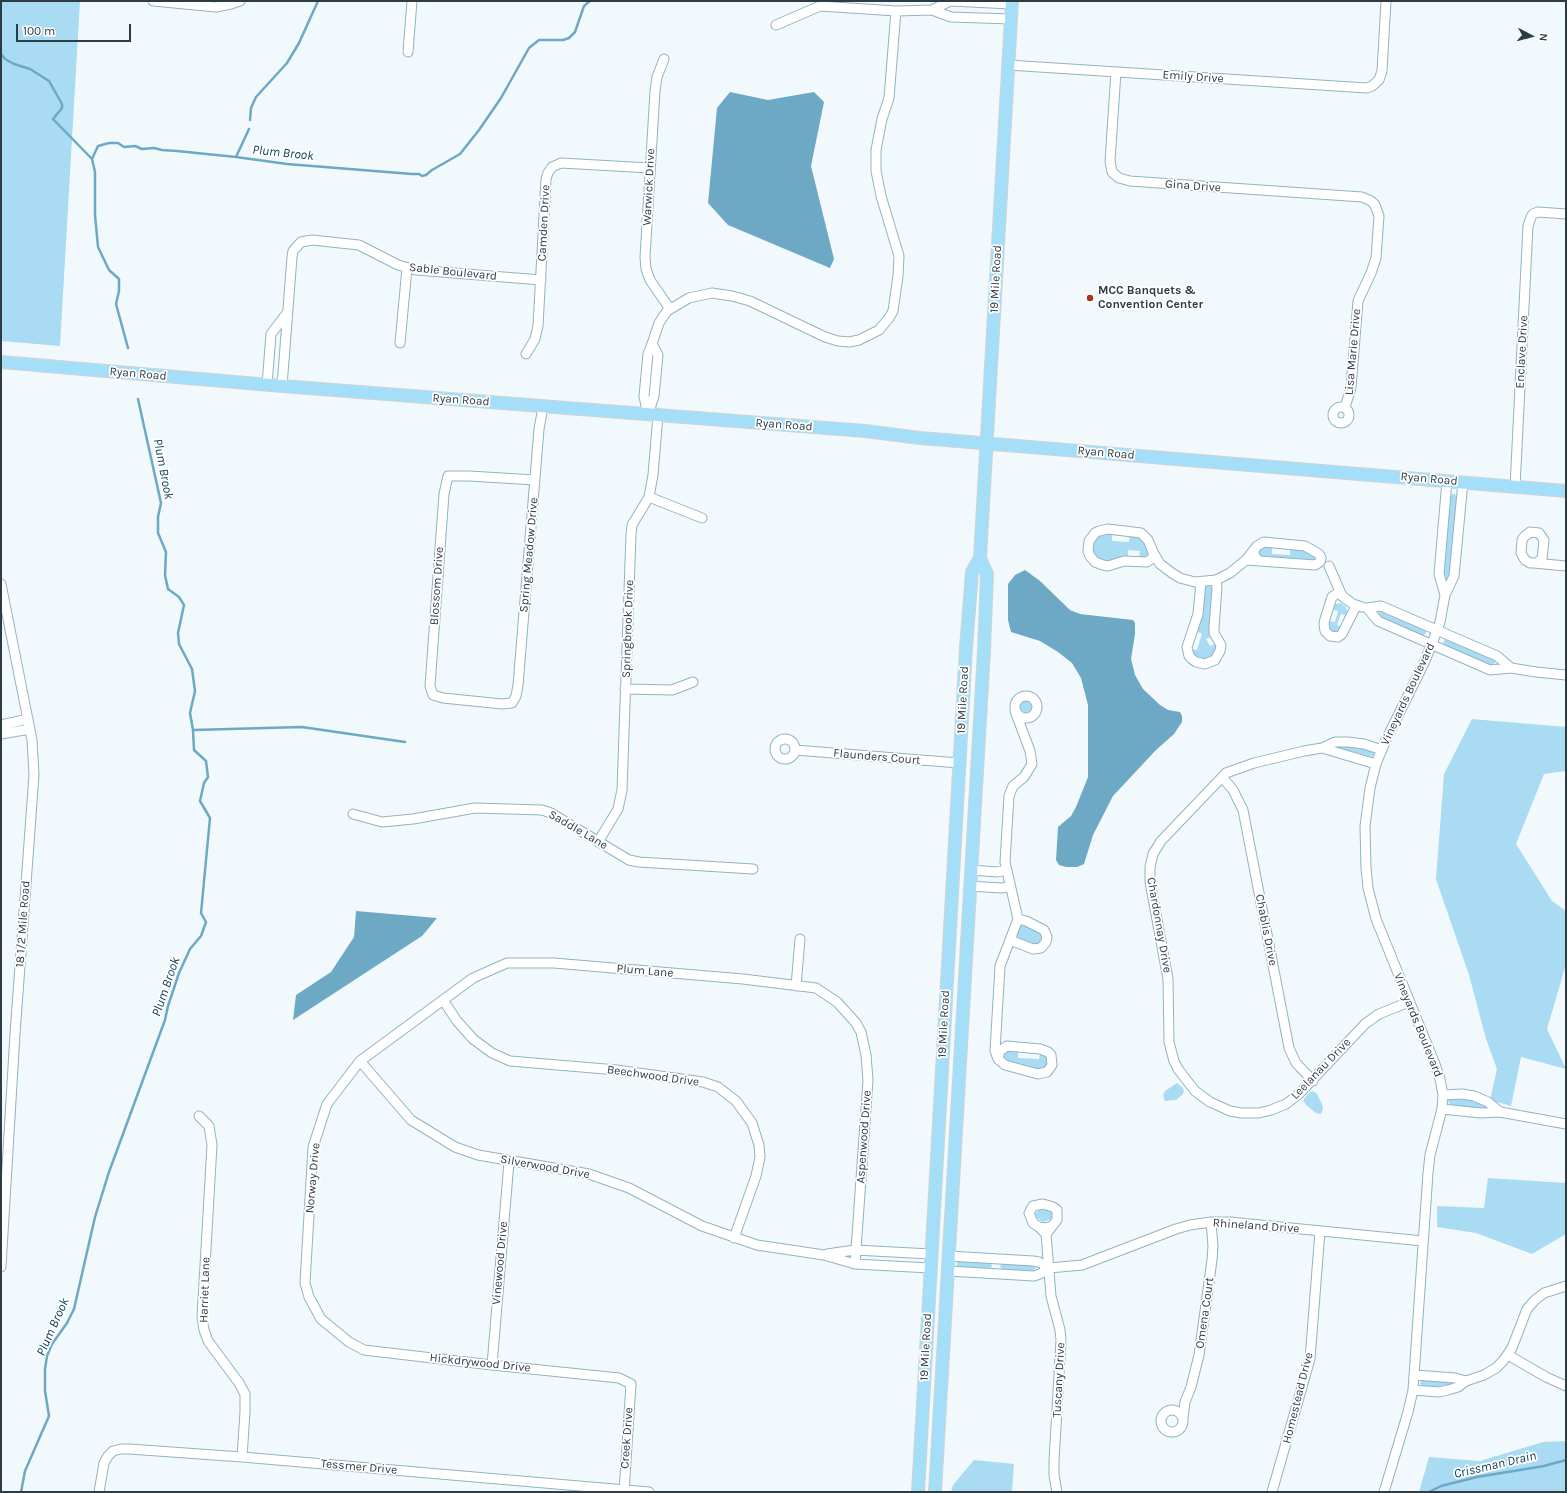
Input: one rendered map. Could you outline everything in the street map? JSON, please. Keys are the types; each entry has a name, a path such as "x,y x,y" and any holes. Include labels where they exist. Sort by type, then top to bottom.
{"main road":[{"name":"19 Mile Road","path":"918,1492 952,883 972,572 980,558 1012,2"},
{"name":"Ryan Road","path":"1,362 267,385 865,431 987,443 1566,491"},
{"name":"19 Mile Road","path":"935,1492 986,599 987,574 980,558"},
{"path":"971,594 980,592 986,599"},
{"path":"962,730 967,728 973,730 979,739"},
{"path":"952,883 958,892 964,893 970,888"},
{"path":"937,1160 943,1158 948,1159 954,1167"},
{"path":"928,1302 934,1311 940,1312 946,1310"}],"street":[{"path":"153,1 216,7 240,1"},
{"path":"408,52 412,1"},
{"path":"932,10 950,1 1012,2"},
{"name":"Emily Drive","path":"1008,65 1362,89 1376,83 1379,80 1382,71 1386,1"},
{"path":"776,25 820,6 896,11 932,10 951,17 1011,19"},
{"path":"670,309 689,298 700,295 721,294 739,297 825,337 838,341 849,342 859,340 879,330 889,318 893,311 899,256 880,196 876,164 877,141 890,90 896,11"},
{"name":"Warwick Drive","path":"664,59 657,77 655,91 646,242 646,269 650,280 670,309"},
{"name":"Gina Drive","path":"1116,72 1110,161 1112,172 1119,178 1130,181 1362,197 1371,201 1375,205"},
{"name":"Camden Drive","path":"526,354 535,339 537,332 546,178 552,167 561,163 650,168"},
{"name":"Lisa Marie Drive","path":"1345,407 1352,388 1358,301 1376,258 1379,216 1375,205"},
{"name":"Enclave Drive","path":"1516,487 1528,226 1533,214 1538,212 1566,214"},
{"name":"Sable Boulevard","path":"282,386 292,257 297,245 301,242 312,240 359,245 406,268 423,271 541,280"},
{"path":"400,343 406,268"},
{"name":"Springbrook Drive","path":"598,842 618,808 622,790 631,534 632,525 649,497 653,475 653,415 658,355 652,344 659,323 670,309"},
{"path":"267,385 271,334 287,314"},
{"name":"Spring Meadow Drive","path":"512,702 516,696 518,685 539,429 543,406"},
{"name":"Blossom Drive","path":"512,702 502,704 433,696 430,686 444,494 448,476 463,475 535,480"},
{"name":"Vineyards Boulevard","path":"1444,595 1439,574 1447,481"},
{"name":"Vineyards Boulevard","path":"1384,1492 1408,1412 1413,1390 1430,1155 1442,1109 1443,1095 1435,1064 1376,919 1368,888 1364,847 1365,826 1370,788 1376,764 1432,644 1437,630 1444,595 1454,576 1463,482"},
{"path":"649,497 702,518"},
{"path":"1160,564 1124,561 1108,566 1099,564 1090,556 1088,551 1089,541 1095,533 1103,530 1136,532 1145,536 1160,564 1180,578 1201,582 1216,580 1230,573 1246,560 1256,546 1264,542 1305,546 1319,554 1329,566 1339,592 1344,599 1356,606 1367,608 1384,607 1497,656 1510,668"},
{"path":"1550,565 1544,559 1544,540 1542,535 1535,532 1526,534 1522,540 1522,556 1525,560 1533,563 1550,565 1566,566"},
{"path":"1256,546 1254,555 1258,560"},
{"path":"1146,562 1152,558 1153,552"},
{"path":"1533,563 1540,561 1543,552"},
{"path":"1315,565 1321,560 1319,554"},
{"path":"1246,560 1329,566"},
{"path":"1201,582 1198,614 1187,647 1189,656 1192,659 1196,662 1205,664 1215,660 1220,651 1220,642 1214,633 1217,587 1216,580"},
{"name":"18 1/2 Mile Road","path":"1,584 30,729 34,758 3,1200 1,1267"},
{"path":"1339,592 1332,597 1325,619 1324,624 1326,631 1330,636 1338,637 1342,634 1356,606"},
{"path":"1367,608 1378,621 1490,670 1510,668 1566,675"},
{"path":"626,689 672,690 693,682"},
{"path":"995,1046 1045,1050 1051,1056 1052,1065 1047,1072 1038,1074 1005,1064 998,1059 995,1052 995,1046 1000,966 1018,919 1005,862 1009,796 1013,786 1024,777 1032,764 1032,757 1023,729 1015,711 1015,704 1019,698 1026,695 1036,701 1037,708 1034,715 1027,718 1020,717 1015,711"},
{"path":"1023,729 1027,718"},
{"path":"1,725 28,719"},
{"path":"1,734 30,729"},
{"name":"Chardonnay Drive","path":"1186,1080 1174,1061 1170,1050 1168,1028 1168,979 1150,882 1150,867 1153,854 1161,841 1222,777 1234,769 1254,762 1322,748 1335,742 1364,744 1382,750"},
{"name":"Chardonnay Drive","path":"1322,748 1376,764"},
{"name":"Flaunders Court","path":"795,750 960,763"},
{"name":"Chablis Drive","path":"1222,777 1236,795 1244,814 1289,1048 1296,1062 1313,1081"},
{"name":"Saddle Lane","path":"353,814 382,822 413,819 475,808 542,810 551,813 629,860 639,862 753,869"},
{"path":"971,870 997,872 1006,870"},
{"path":"970,888 1010,887"},
{"path":"1010,940 1033,949 1041,948 1046,942 1047,937 1044,930 1026,921 1018,919"},
{"path":"796,986 800,939"},
{"name":"Plum Lane","path":"442,1000 473,978 507,962 554,963 743,979 816,988 837,1002 848,1014"},
{"name":"Norway Drive","path":"333,1330 320,1319 309,1297 305,1283 313,1147 327,1104 360,1061 442,1000"},
{"name":"Beechwood Drive","path":"442,1000 457,1021 473,1039 492,1053 510,1061 617,1070 703,1082 718,1087 736,1101 752,1123 759,1146 760,1158 756,1176 734,1238"},
{"name":"Leelanau Drive","path":"1186,1080 1195,1091 1215,1105 1230,1111 1250,1113 1271,1110 1286,1104 1313,1081 1365,1024 1379,1014 1409,1002"},
{"name":"Aspenwood Drive","path":"848,1014 861,1032 866,1055 868,1080 855,1264"},
{"path":"998,1059 1000,1051 1007,1046"},
{"name":"Silverwood Drive","path":"360,1061 411,1120 455,1147 478,1155 509,1162 589,1174 629,1188 702,1226 757,1245 824,1255 855,1264 930,1268"},
{"path":"1443,1095 1462,1094 1474,1096 1488,1102 1500,1112"},
{"path":"1442,1109 1481,1113 1500,1112 1566,1124"},
{"name":"Harriet Lane","path":"199,1116 209,1126 212,1145 202,1317 204,1330 208,1341 239,1383 245,1394 242,1457"},
{"name":"Vinewood Drive","path":"492,1365 509,1162"},
{"path":"1038,1204 1049,1205 1057,1210 1057,1220 1052,1226 1046,1234 1030,1220 1029,1213 1033,1206 1038,1204"},
{"name":"Rhineland Drive","path":"948,1271 1034,1276 1049,1268 1082,1264 1176,1229 1211,1222 1230,1222 1423,1240"},
{"name":"Omena Court","path":"1183,1418 1185,1402 1191,1387 1199,1355 1212,1260 1213,1246 1211,1222"},
{"path":"1039,1227 1045,1228 1052,1226"},
{"name":"Homestead Drive","path":"1272,1492 1310,1359 1320,1231"},
{"name":"Tuscany Drive","path":"1046,1234 1051,1296 1060,1330 1061,1340 1054,1475 1057,1492"},
{"name":"Silverwood Drive","path":"824,1255 856,1250 931,1254"},
{"name":"Rhineland Drive","path":"949,1256 1032,1261 1039,1262 1049,1268"},
{"path":"1413,1390 1438,1392 1448,1390 1458,1387 1466,1381 1484,1375 1496,1368 1508,1355 1527,1309 1544,1293 1566,1286"},
{"name":"Hickdrywood Drive","path":"333,1330 349,1342 364,1350 619,1378 631,1384"},
{"path":"1508,1355 1546,1378 1566,1386"},
{"path":"1415,1375 1455,1378 1466,1381"},
{"name":"Creek Drive","path":"624,1491 631,1384"},
{"path":"1172,1410 1179,1412 1183,1418 1182,1425 1178,1430 1171,1431 1165,1428 1162,1418 1166,1412 1185,1402"},
{"name":"Tessmer Drive","path":"99,1492 104,1463 113,1451 120,1449 242,1457 649,1492"}],"shaded area":[{"path":"1,1 80,1 60,346 1,341"},
{"path":"730,92 768,100 814,92 824,102 811,166 834,259 830,268 728,225 708,203 717,108"},
{"path":"1454,493 1457,497 1450,577 1447,579 1443,576 1450,496"},
{"path":"1112,533 1112,541 1129,542 1130,535 1142,538 1149,551 1148,555 1144,558 1139,558 1140,551 1128,550 1128,557 1119,558 1108,562 1099,560 1092,552 1093,541 1100,534"},
{"path":"1263,546 1272,547 1272,554 1290,555 1290,549 1303,550 1317,557 1314,561 1261,557 1258,551"},
{"path":"1025,570 1040,581 1070,610 1080,614 1133,620 1135,623 1135,634 1131,659 1135,675 1143,689 1160,705 1168,710 1180,712 1182,716 1182,722 1174,734 1156,750 1113,796 1093,835 1084,864 1077,867 1066,867 1059,865 1056,860 1058,827 1071,816 1088,777 1088,705 1081,678 1072,663 1040,641 1011,632 1008,620 1008,584 1015,575"},
{"path":"1209,585 1213,589 1210,626 1212,636 1206,639 1210,646 1216,644 1216,648 1212,657 1205,660 1198,659 1192,654 1190,649 1197,650 1202,634 1196,631 1202,616 1204,588"},
{"path":"1341,603 1346,607 1348,614 1347,616 1341,614 1337,625 1343,628 1340,632 1335,633 1330,629 1329,621 1335,622 1338,611 1331,609 1336,604"},
{"path":"1380,610 1426,630 1426,633 1423,636 1379,617 1378,615"},
{"path":"1446,638 1494,658 1495,663 1490,666 1446,647 1443,643"},
{"path":"1023,699 1029,699 1033,703 1033,709 1029,713 1023,713 1019,709 1019,703"},
{"path":"1472,719 1566,727 1566,771 1544,774 1516,844 1552,901 1566,911 1566,964 1547,1029 1566,1069 1521,1057 1511,1106 1490,1100 1497,1069 1486,1039 1469,975 1436,879 1444,774"},
{"path":"1348,746 1373,752 1374,755 1372,757 1355,752 1337,750 1336,748"},
{"path":"356,911 437,918 422,936 293,1020 296,995 331,972 354,937"},
{"path":"1023,924 1043,933 1043,941 1037,946 1019,940 1017,934"},
{"path":"1007,1050 1018,1051 1018,1058 1039,1059 1040,1053 1046,1056 1048,1063 1044,1069 1039,1070 1006,1061 1003,1059 1003,1055"},
{"path":"1177,1083 1183,1088 1183,1094 1176,1100 1165,1101 1163,1095 1165,1091"},
{"path":"1313,1091 1317,1094 1322,1104 1323,1108 1321,1114 1316,1113 1306,1105 1303,1100 1310,1092"},
{"path":"1449,1099 1470,1100 1486,1107 1485,1109 1450,1105 1448,1101"},
{"path":"1488,1178 1566,1183 1566,1234 1532,1254 1476,1233 1437,1227 1437,1206 1484,1208"},
{"path":"1040,1209 1052,1211 1053,1216 1051,1219 1043,1222 1037,1218 1035,1214"},
{"path":"957,1261 991,1263 992,1266 990,1269 959,1267 957,1266"},
{"path":"1003,1263 1033,1265 1036,1268 1033,1271 1002,1269 1000,1266"},
{"path":"1422,1380 1453,1383 1444,1387 1422,1386 1420,1383"},
{"path":"1566,1441 1566,1492 1419,1492 1429,1457 1480,1461 1543,1442"},
{"path":"974,1460 1014,1464 1012,1492 951,1492 953,1485"}],"waterway":[{"path":"250,120 251,108 256,97 287,63 299,43 318,1"},
{"name":"Plum Brook","path":"128,348 116,304 119,291 119,279 109,270 98,247 95,215 95,172 92,159 98,146 109,143 118,143 124,147 135,146 142,149 154,148 287,164 419,174 422,176 426,175 460,154 501,98 529,48 539,40 563,40 569,38 575,32 584,6 590,1"},
{"path":"1,54 5,59 14,64 30,69 49,81 62,104 62,108 53,119 92,159"},
{"path":"236,157 249,129"},
{"name":"Plum Brook","path":"21,1492 25,1471 49,1416 45,1391 45,1369 47,1356 52,1344 67,1323 74,1309 95,1217 109,1172 165,1020 179,973 190,949 201,936 206,922 201,913 210,818 200,801 204,783 208,777 206,761 194,750 190,713 195,691 192,669 179,644 178,633 184,605 179,597 168,589 165,575 166,552 158,533 158,517 161,503 138,399"},
{"path":"193,730 302,727 405,742"},
{"name":"Crissman Drain","path":"1429,1492 1441,1486 1477,1477 1544,1466 1566,1460"}],"place":[{"name":"MCC Banquets & Convention Center","path":"1090,298"}]}
